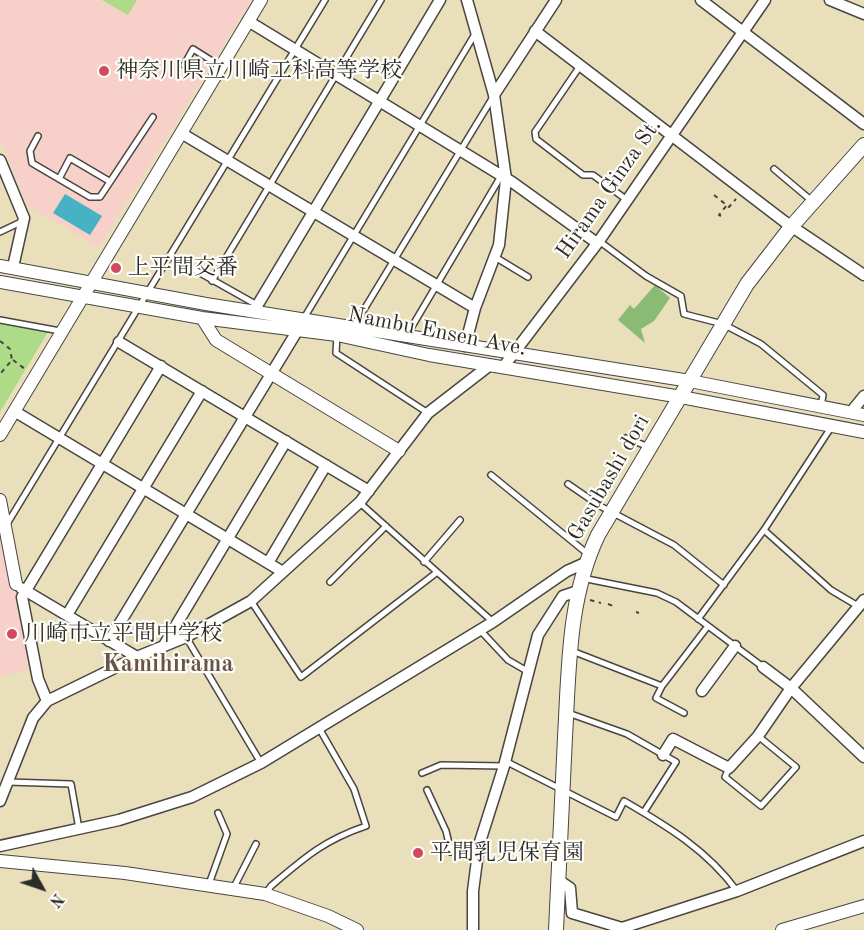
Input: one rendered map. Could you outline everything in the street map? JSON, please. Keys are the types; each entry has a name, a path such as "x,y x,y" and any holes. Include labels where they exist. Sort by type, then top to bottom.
{"main road":[{"name":"Gasubashi dori","path":"556,930 570,651 587,559 612,511 747,284 791,227 864,145"}],"street":[{"path":"0,435 261,0"},
{"path":"256,308 440,0"},
{"path":"465,346 475,308 499,245 504,178 494,96 478,30 467,0"},
{"path":"494,96 556,0"},
{"path":"701,0 864,124"},
{"name":"Hirama Ginza St.","path":"504,366 598,242 765,0"},
{"path":"830,0 864,14"},
{"path":"248,21 504,178 598,242"},
{"path":"535,31 791,227 864,275"},
{"path":"181,133 475,308"},
{"path":"0,160 23,222 6,267"},
{"name":"Nambu Ensen Ave.","path":"6,267 148,293 256,308 337,334 429,356 504,366 864,432"},
{"name":"Nambu Ensen Ave.","path":"0,282 202,318 354,326 465,346 631,366 690,381 864,415"},
{"path":"202,318 216,340 399,451"},
{"path":"109,641 301,323"},
{"path":"119,342 369,491"},
{"path":"0,801 33,718 47,701 137,657 186,637 251,601 360,502 428,413 490,365"},
{"path":"20,588 102,463 161,366"},
{"path":"67,615 202,391"},
{"path":"850,412 864,396"},
{"path":"14,411 283,572"},
{"path":"163,647 286,441"},
{"path":"268,563 326,465"},
{"path":"0,500 38,679 47,701"},
{"path":"0,846 163,808 261,763 493,622 553,576 587,559"},
{"path":"20,588 137,657"},
{"path":"472,930 473,891 479,845 505,763 538,635 563,596 583,589"},
{"path":"663,755 673,739 729,768 758,736 791,688 861,603"},
{"path":"702,691 735,645"},
{"path":"763,667 791,688 864,757"},
{"path":"558,880 570,888 572,914 621,928 737,891 864,841"},
{"path":"0,861 209,884 265,894 328,916 357,930"},
{"path":"782,930 864,906"}],"lane":[{"path":"6,525 325,0"},
{"path":"212,282 381,0"},
{"path":"301,323 478,30"},
{"path":"184,65 193,49 220,66"},
{"path":"580,66 535,132 536,139 583,175 593,175 627,200"},
{"path":"354,326 494,96"},
{"path":"38,136 30,150 32,163 90,197 100,197 153,117"},
{"path":"58,179 70,158 110,181"},
{"path":"774,169 813,201"},
{"path":"406,336 504,178"},
{"path":"0,232 23,222"},
{"path":"598,242 646,276 681,296 684,314 723,324 761,344 788,369 823,395 821,407"},
{"path":"170,256 256,308"},
{"path":"495,257 528,277"},
{"path":"0,320 61,331"},
{"path":"337,334 336,353 428,413"},
{"path":"698,619 764,530 832,426"},
{"path":"626,438 650,447"},
{"path":"491,475 587,559"},
{"path":"568,484 674,545 724,585"},
{"path":"360,502 436,573 493,622"},
{"path":"424,562 460,520"},
{"path":"330,582 386,526"},
{"path":"764,530 831,590 861,603"},
{"path":"251,601 301,677 436,573"},
{"path":"583,589 657,593 676,602 763,667"},
{"path":"684,713 656,698 662,686 708,626"},
{"path":"480,630 508,660 527,671"},
{"path":"186,637 261,763"},
{"path":"570,651 662,686"},
{"path":"567,712 627,734 676,762 644,812"},
{"path":"265,894 270,885 320,846 337,835 366,826 354,789 319,728"},
{"path":"729,768 725,777 761,806 796,767 758,736"},
{"path":"422,773 441,765 505,763 616,817 624,801 680,834 721,869 737,891"},
{"path":"6,782 71,784 79,829"},
{"path":"427,790 446,831 451,852 479,845"},
{"path":"209,884 226,834 218,813"},
{"path":"233,889 256,844"}],"path":[{"path":"714,195 727,206"},
{"path":"721,216 719,215 727,206 729,207 736,200"},
{"path":"0,341 10,349 12,360 35,376"},
{"path":"0,374 12,360"},
{"path":"583,589 601,603"},
{"path":"608,604 613,606"}],"shaded area":[{"name":"神奈川県立川崎工科高等学校","path":"0,0 251,0 99,247 27,205 0,141"},
{"name":"川崎市立平間中学校","path":"0,532 9,581 18,600 30,668 0,677"}],"green space":[{"path":"102,0 137,0 128,15"},
{"path":"655,285 670,298 654,321 641,329 645,343 618,320 630,305 634,309"},
{"path":"0,323 48,332 0,412"}],"water":[{"path":"65,194 102,216 90,235 53,213"}],"place":[{"name":"神奈川県立川崎工科高等学校","path":"104,71"},
{"name":"上平間交番","path":"116,268"},
{"name":"川崎市立平間中学校","path":"12,634"},
{"name":"平間乳児保育園","path":"418,853"}],"district":[{"name":"Kamihirama","path":"168,665"}]}
